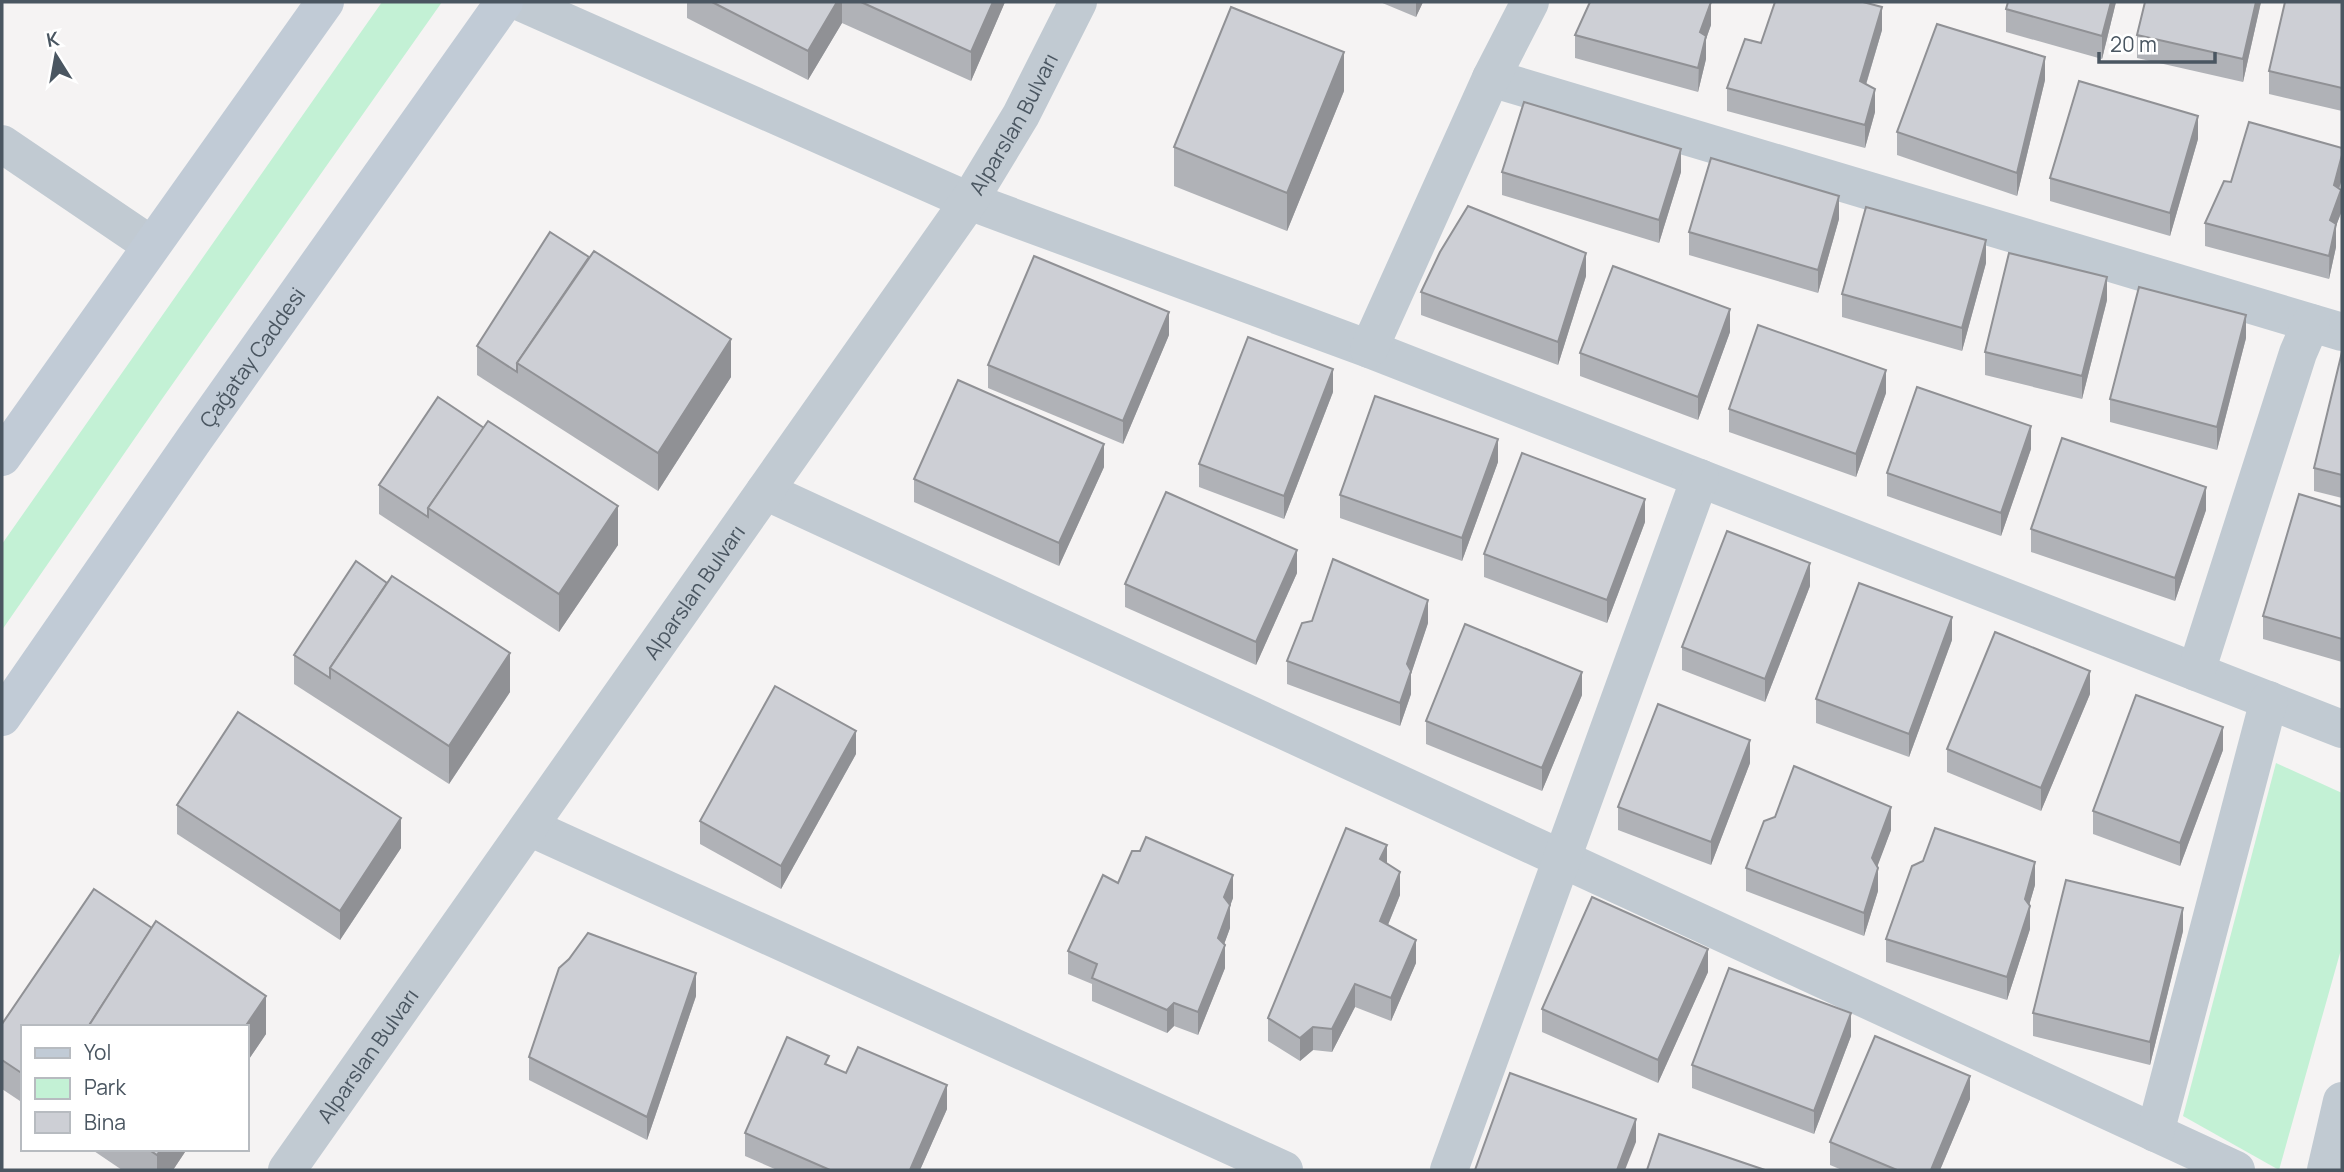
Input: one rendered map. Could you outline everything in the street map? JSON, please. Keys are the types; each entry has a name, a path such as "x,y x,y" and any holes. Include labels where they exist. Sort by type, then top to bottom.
{"main road":[{"path":"2,457 325,2"},
{"name":"Çağatay Caddesi","path":"2,717 195,438 504,2"}],"street":[{"path":"520,2 969,201 1369,349 2342,729"},
{"name":"Alparslan Bulvarı","path":"287,1170 969,201 1021,115 1079,2"},
{"path":"1369,349 1491,78 1530,2"},
{"path":"1491,78 2326,328"},
{"path":"2,144 151,245"},
{"path":"2196,672 2298,353 2326,328"},
{"path":"1449,1170 1700,478"},
{"path":"765,491 2235,1170"},
{"path":"2155,1133 2269,700"},
{"path":"529,827 1284,1170"},
{"path":"2326,1170 2342,1101"}],"green space":[{"path":"382,2 442,2 2,630 2,544"},
{"path":"2276,763 2342,793 2342,946 2279,1170 2183,1116"}],"building":[{"path":"712,2 837,2 808,51"},
{"path":"861,2 993,2 971,52"},
{"path":"1590,2 1711,2 1700,32 1706,36 1698,68 1575,35"},
{"path":"1775,2 1863,2 1882,7 1860,81 1875,89 1865,125 1727,88 1745,39 1761,43"},
{"path":"2008,2 2111,2 2102,36 2006,9"},
{"path":"2145,2 2256,2 2243,59 2137,35"},
{"path":"2285,2 2342,2 2342,88 2269,71"},
{"path":"1231,7 1344,52 1287,193 1174,147"},
{"path":"1937,24 2045,57 2017,173 1897,132"},
{"path":"2079,81 2198,116 2170,213 2050,178"},
{"path":"1524,102 1681,149 1659,220 1502,172"},
{"path":"2249,122 2342,148 2334,185 2341,190 2330,220 2336,224 2329,256 2205,223 2224,181 2231,182"},
{"path":"1711,158 1839,196 1818,270 1689,232"},
{"path":"1468,206 1586,253 1558,342 1421,292 1440,252"},
{"path":"1866,207 1986,240 1962,328 1842,294"},
{"path":"550,232 589,257 517,363 517,372 477,346"},
{"path":"594,251 731,339 658,453 517,363"},
{"path":"2009,253 2107,277 2082,376 1985,352"},
{"path":"1034,256 1169,312 1123,421 988,365"},
{"path":"1613,266 1730,309 1698,397 1580,353"},
{"path":"2139,287 2246,315 2217,427 2110,399"},
{"path":"1758,325 1886,370 1856,454 1729,409"},
{"path":"1248,337 1333,369 1284,496 1199,464"},
{"path":"2342,352 2342,475 2314,468"},
{"path":"958,380 1104,444 1059,543 914,479"},
{"path":"1917,387 2031,426 2001,513 1887,473"},
{"path":"1375,396 1498,439 1462,538 1340,495"},
{"path":"438,397 484,428 428,508 428,517 379,485"},
{"path":"488,421 618,506 559,594 428,508"},
{"path":"2062,438 2206,487 2175,578 2031,529"},
{"path":"1522,453 1645,499 1607,600 1484,554"},
{"path":"1166,492 1297,550 1256,642 1125,584"},
{"path":"2299,494 2342,507 2342,639 2263,616"},
{"path":"1727,531 1810,563 1765,679 1682,647"},
{"path":"1333,559 1428,600 1407,664 1411,671 1400,703 1287,661 1302,623 1312,621"},
{"path":"356,561 387,583 330,668 330,678 294,655"},
{"path":"392,576 510,653 449,746 330,668"},
{"path":"1859,583 1952,617 1909,734 1816,699"},
{"path":"1465,624 1582,672 1542,768 1426,721"},
{"path":"1995,632 2090,671 2041,788 1947,749"},
{"path":"775,686 856,731 781,866 700,821"},
{"path":"2136,695 2223,727 2180,843 2093,811"},
{"path":"1658,704 1750,740 1711,842 1618,807"},
{"path":"238,712 401,818 340,911 177,805"},
{"path":"1794,766 1891,807 1872,858 1878,868 1864,913 1746,868 1764,821 1775,817"},
{"path":"1346,828 1387,845 1380,859 1400,872 1380,921 1416,940 1391,998 1355,984 1332,1029 1313,1027 1300,1038 1268,1018"},
{"path":"1935,828 2035,862 2025,899 2030,906 2007,977 1886,939 1912,866 1923,861"},
{"path":"1146,837 1233,875 1224,897 1230,905 1218,938 1225,945 1198,1012 1174,1003 1167,1010 1092,978 1097,964 1068,951 1103,875 1118,883 1132,851 1140,851"},
{"path":"2066,880 2183,908 2150,1042 2033,1013"},
{"path":"94,889 152,928 89,1025 21,1025 21,1073 2,1060 2,1024"},
{"path":"1592,897 1708,949 1658,1060 1542,1009"},
{"path":"156,921 266,996 246,1025 89,1025"},
{"path":"588,933 696,973 647,1117 529,1057 559,968"},
{"path":"1729,968 1851,1013 1814,1111 1692,1065"},
{"path":"1875,1036 1970,1076 1931,1170 1897,1170 1830,1142"},
{"path":"787,1037 829,1056 825,1064 846,1073 858,1047 947,1085 910,1170 830,1170 745,1133"},
{"path":"1510,1073 1636,1119 1617,1170 1475,1170"},
{"path":"1659,1134 1765,1170 1647,1170"}]}
